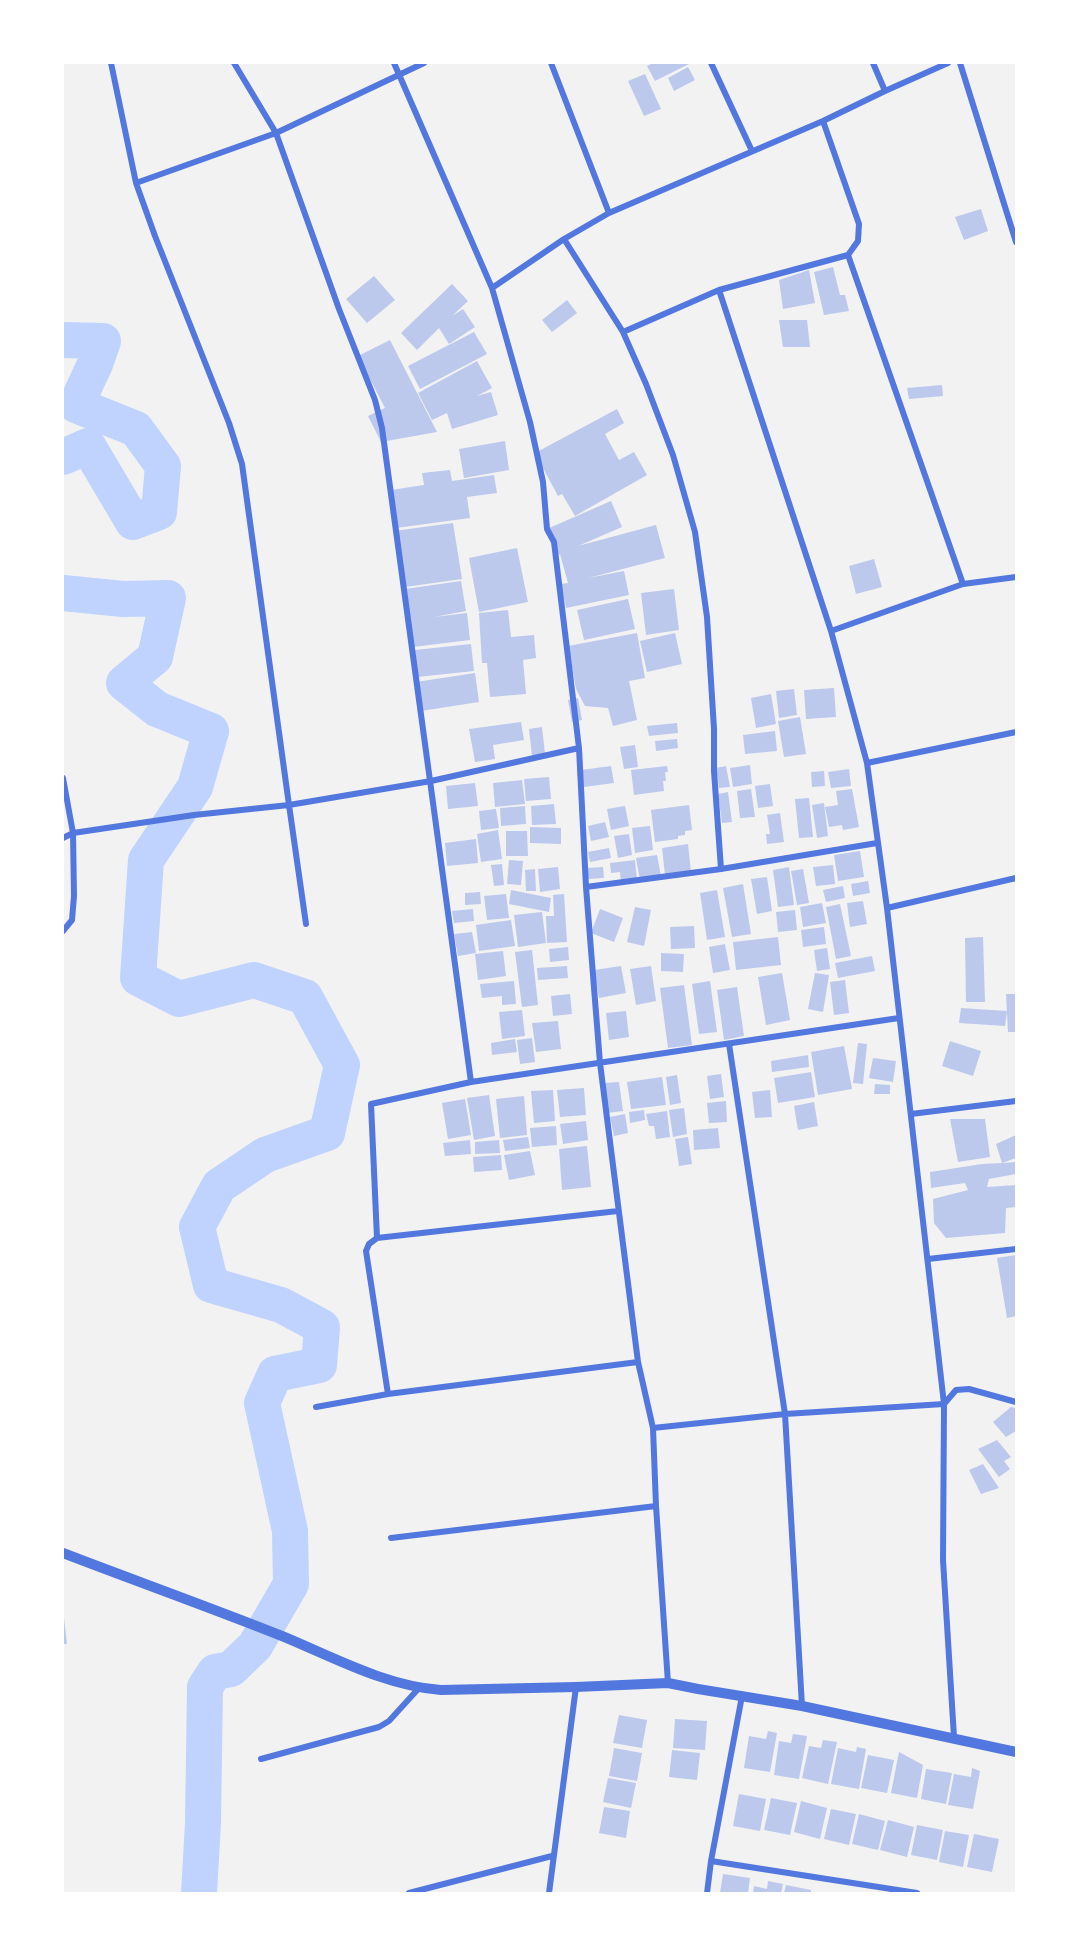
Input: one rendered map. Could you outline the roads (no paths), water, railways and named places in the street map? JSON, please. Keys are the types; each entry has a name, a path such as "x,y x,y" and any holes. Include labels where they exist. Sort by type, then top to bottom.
{"street":[{"path":"111,63 136,183 229,423 242,464 306,924"},
{"path":"234,63 276,133 382,428 471,1082"},
{"path":"394,63 492,288 530,422 543,482 547,529 554,542 579,748 586,887 600,1063 638,1362 653,1428 668,1683"},
{"path":"136,183 276,133 424,63"},
{"path":"551,63 609,213"},
{"path":"711,63 752,151"},
{"path":"873,63 885,91"},
{"path":"492,288 564,239 609,213 823,121 948,63"},
{"path":"960,63 1016,242"},
{"path":"623,332 719,290 848,255 858,241 859,224 823,121"},
{"path":"564,239 623,332 673,455 695,532 707,617 721,869"},
{"path":"848,255 963,584"},
{"path":"719,290 831,632 867,763 887,908 944,1404 943,1560 954,1737"},
{"path":"831,632 963,584 1016,577"},
{"path":"867,763 1016,732"},
{"path":"63,838 73,833 194,815 289,805 431,781 579,748"},
{"path":"63,780 73,833 74,896 72,920 63,930"},
{"path":"586,887 721,869 878,843"},
{"path":"887,908 1016,878"},
{"path":"377,1238 371,1104 471,1082 899,1018"},
{"path":"729,1044 785,1414 802,1706"},
{"path":"911,1114 1016,1101"},
{"path":"388,1394 366,1251 369,1244 377,1238 618,1211"},
{"path":"928,1259 1016,1249"},
{"path":"316,1407 388,1394 638,1362"},
{"path":"653,1428 785,1414 944,1404 956,1390 969,1389 1016,1402"},
{"path":"390,1538 656,1506"},
{"path":"63,1553 279,1635 396,1683 419,1688 441,1690 668,1683 802,1706 1016,1752"},
{"path":"549,1893 552,1856 576,1687"},
{"path":"261,1758 379,1727 389,1721 419,1688"},
{"path":"707,1893 742,1695"},
{"path":"409,1893 552,1856"},
{"path":"711,1861 917,1893"}],"waterway":[{"path":"63,340 103,341 76,405 136,429 163,466 159,512 133,522 88,446 63,457"},
{"path":"63,593 123,599 168,598 155,657 124,683 157,709 211,731 195,787 146,860 138,978 179,999 254,980 305,997 342,1065 327,1133 265,1155 219,1186 197,1227 211,1285 281,1305 322,1327 319,1365 275,1374 262,1403 290,1531 291,1584 255,1646 231,1669 215,1672 205,1687 203,1823 199,1893"}]}
